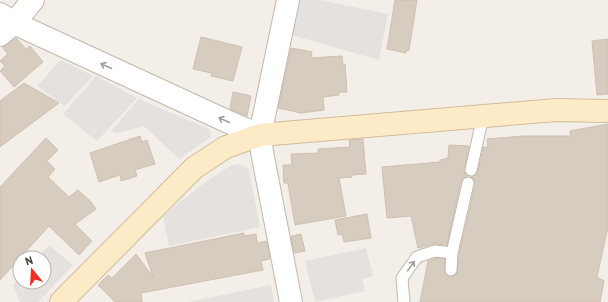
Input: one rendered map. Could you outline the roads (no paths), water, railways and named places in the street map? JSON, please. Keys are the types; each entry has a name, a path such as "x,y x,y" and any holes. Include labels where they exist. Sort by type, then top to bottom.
{"street":[{"path":"33,0 5,24 260,135"},
{"path":"288,0 260,135 291,302"},
{"path":"62,302 194,168 226,147 260,135 556,110 608,111"}],"lane":[{"path":"471,170 483,116"},
{"path":"451,270 452,253 468,183"},
{"path":"404,302 402,278 417,257 435,251 452,253"}]}
